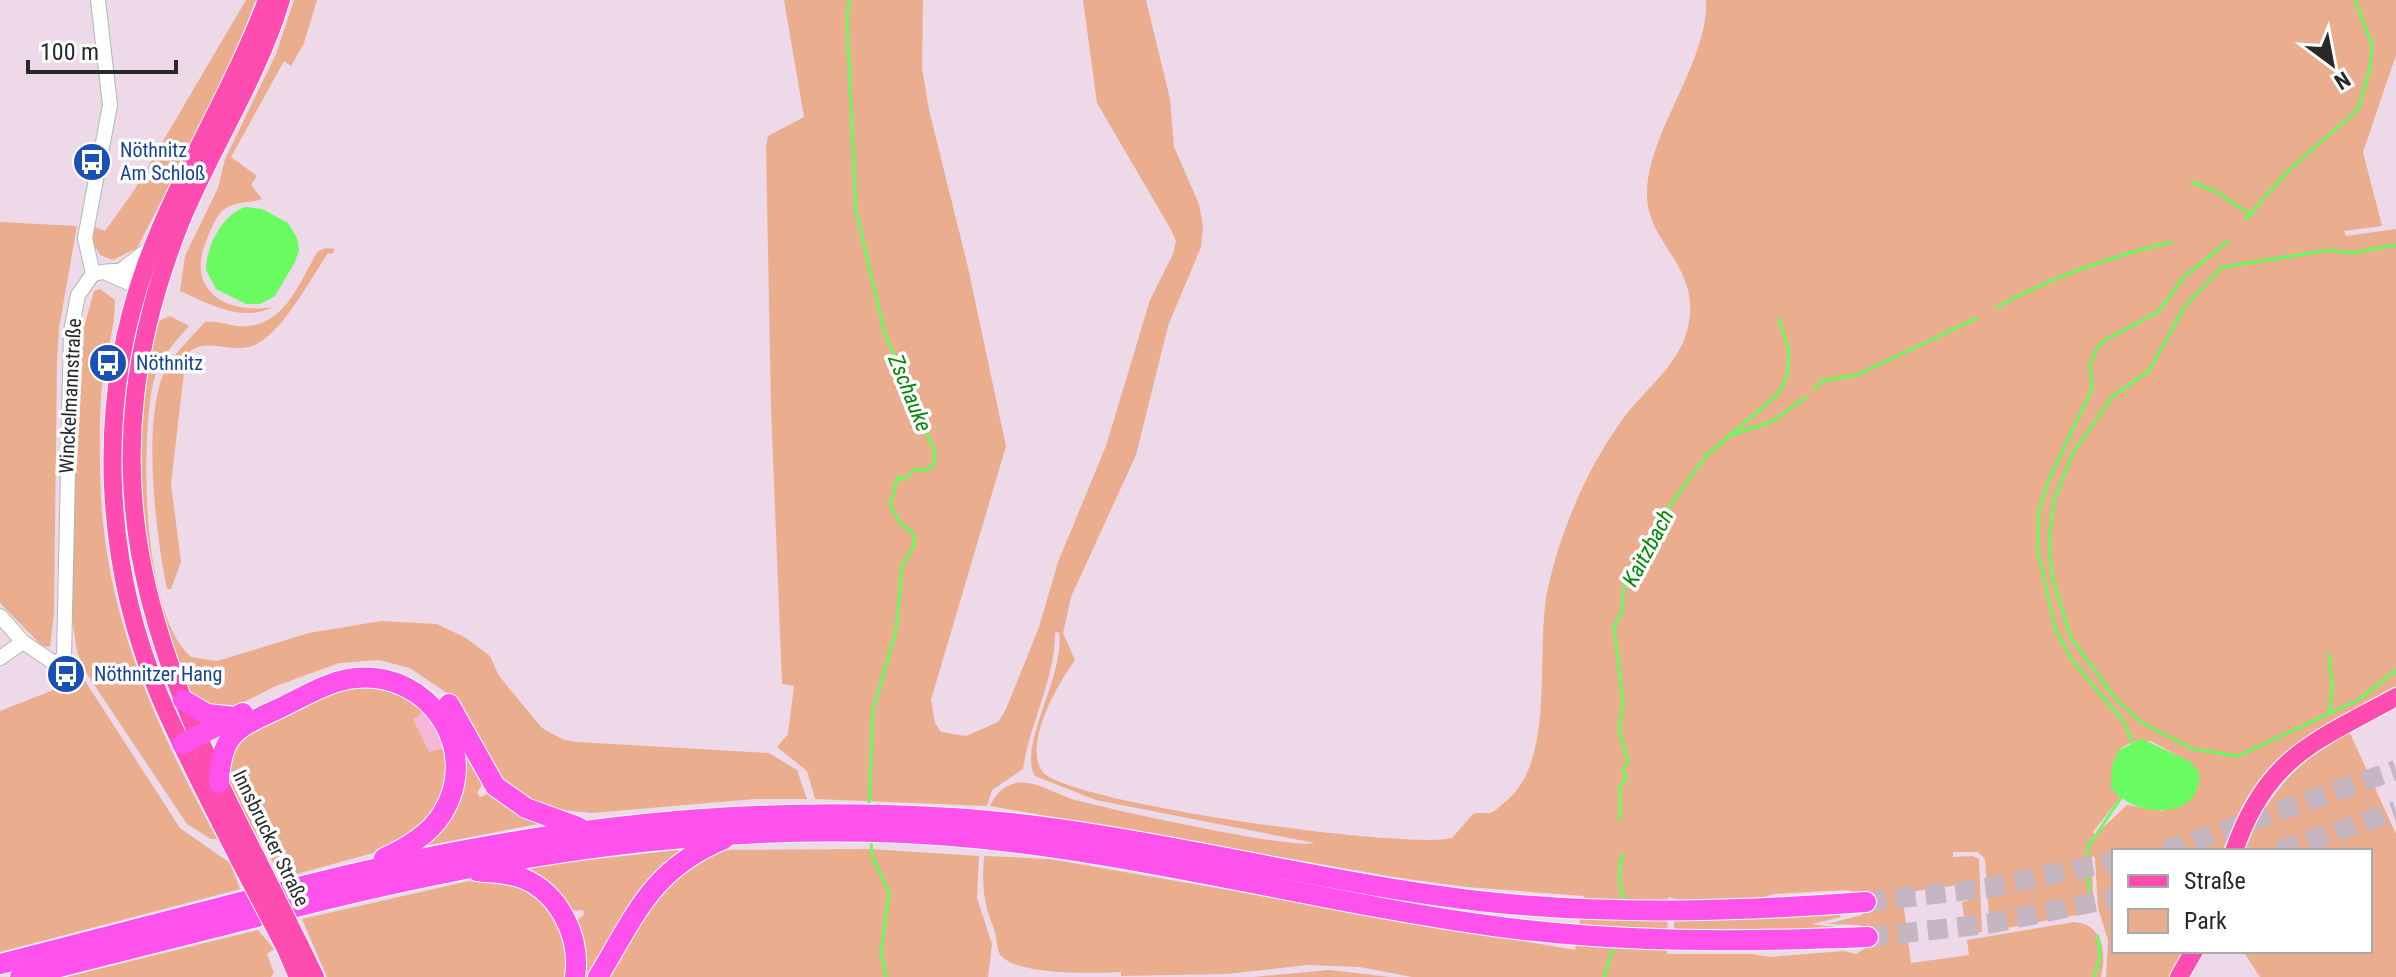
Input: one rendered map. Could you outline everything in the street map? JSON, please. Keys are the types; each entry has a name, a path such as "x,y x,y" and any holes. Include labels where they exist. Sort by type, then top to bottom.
{"highway":[{"path":"219,783 220,761 233,725 282,692 342,668 389,667 414,675 449,704 495,786 510,799 582,828"},
{"path":"191,733 233,725 352,678 395,681 434,706 454,746 456,776 450,800 432,828 408,846 292,899 600,845 749,827"},
{"path":"191,733 207,714 233,725"},
{"path":"344,876 450,851 582,828 749,827 861,832 1020,833 1496,902 1575,909 1673,912 1866,902"},
{"path":"598,977 653,888 671,868 693,853 749,827"},
{"path":"1020,833 1136,860 1493,926 1673,941 1868,937"},
{"path":"454,869 521,878 545,894 570,927 577,960 575,977"},
{"path":"0,964 253,908 20,977"}],"main road":[{"path":"248,859 191,733 141,644 127,593 114,512 112,459 116,391 123,344 140,283 154,245 228,95 267,0"},
{"path":"191,733 149,604 133,512 131,471 135,403 157,294 181,222 252,76 281,0"},
{"path":"2235,849 2255,803 2285,764 2319,737 2396,697"},
{"name":"Innsbrucker Straße","path":"191,733 219,783 248,859 292,945 315,977"},
{"name":"Innsbrucker Straße","path":"292,945 298,977"},
{"path":"2179,977 2193,953"}],"street":[{"path":"98,0 110,105 85,238 98,273"},
{"path":"98,273 120,271 154,245"},
{"path":"120,271 157,294"},
{"path":"98,273 140,283"},
{"name":"Winckelmannstraße","path":"23,642 54,663 64,658 71,331 78,295 98,273"},
{"path":"0,616 23,642 0,658"}],"green space":[{"path":"246,0 256,0 225,78 137,248 113,260 100,255 92,241 94,227 105,231 133,192"},
{"path":"294,0 317,0 304,43 291,66 284,61 231,157 257,176 251,185 262,199 232,205 222,211 201,257 201,273 214,296 240,307 273,307 249,313 225,310 180,291 185,256 218,188 225,159 276,54"},
{"path":"784,0 923,0 922,68 929,110 967,263 1006,446 931,700 935,723 941,732 966,736 998,722 1006,709 1039,627 1058,562 1106,446 1150,300 1173,254 1176,241 1170,228 1097,103 1083,0 1146,0 1170,99 1174,147 1199,204 1203,227 1201,247 1168,326 1136,455 1071,597 1063,633 1075,660 1045,713 1037,759 1042,771 1064,784 1170,809 1309,831 1423,840 1452,838 1473,814 1494,811 1522,783 1538,730 1549,583 1568,520 1586,479 1608,441 1628,412 1675,357 1687,331 1690,309 1688,290 1649,213 1647,195 1657,147 1698,48 1706,0 2396,0 2396,55 2363,152 2382,226 2344,231 2346,236 2396,229 2396,689 2312,735 2271,766 2253,787 2224,849 2112,849 2112,953 2187,953 2173,977 2106,977 2108,940 2098,908 2095,858 2092,856 2093,903 2088,913 1990,931 1985,859 1978,852 1953,852 1953,857 1972,856 1979,859 1982,932 1966,934 1962,902 1968,901 1966,884 1902,893 1911,963 1969,955 1967,940 2074,922 2091,928 2101,941 2101,977 1412,977 1360,967 1308,965 1227,974 1121,976 1121,972 1058,972 1021,966 1007,961 999,953 984,893 984,856 1049,859 1575,950 1584,896 1467,887 1393,877 990,806 1003,789 1011,784 1023,783 1075,800 1160,819 1238,835 1300,844 1315,843 1096,800 1035,776 1031,763 1032,747 1056,668 1059,632 1055,633 1047,684 1023,769 992,790 987,806 815,799 807,771 777,747 788,734 794,686 782,684 771,408 768,136 804,117","holes":["2151,741 2180,757 2163,811 2127,805 2095,835 2093,832 2119,799 2120,749 2132,742","1847,890 1863,895 1862,915 1827,924 1859,925 1870,945 1856,954 1844,951 1770,957 1752,954 1667,954 1668,897 1684,901 1755,900 1774,894"]},
{"path":"0,222 77,226 59,328 54,613 50,647 42,646 0,603"},
{"path":"335,249 332,254 328,253 284,319 263,340 243,348 201,346 186,355 171,484 181,562 171,589 167,589 155,507 152,443 159,386 168,364 205,322 249,326 274,316 291,298 318,251"},
{"path":"100,289 115,300 100,421 102,516 109,565 134,659 151,704 217,839 211,839 187,824 87,674 77,652 71,611 77,352 94,291"},
{"path":"170,316 189,326 161,362 152,388 147,450 149,530 163,606 175,636 191,657 217,661 309,633 381,621 437,624 466,638 490,656 499,676 542,728 564,740 769,753 797,770 807,799 755,799 592,813 541,808 502,783 448,694 410,668 379,660 339,663 276,686 234,707 200,704 184,679 174,652 157,595 144,517 141,438 144,399 159,321"},
{"path":"76,667 180,828 230,863 240,889 0,952 0,711 56,689 60,684 55,676"},
{"path":"365,671 391,675 411,682 424,691 401,679 367,674 348,676 310,688 221,735 219,732 320,682"},
{"path":"352,682 419,698 450,748 438,813 395,847 282,878 243,812 227,776 228,764 243,735"},
{"path":"449,720 485,780 477,793 480,797 492,792 543,823 414,848 438,825 453,798 459,769 457,740"},
{"path":"2349,731 2396,834 2396,977 2260,977 2244,953 2372,953 2372,849 2246,849 2274,796 2299,767"},
{"path":"687,849 592,977 580,977 576,921 584,915 583,910 567,911 516,868"},
{"path":"869,849 979,856 977,898 992,944 988,977 602,977 667,878 720,850"},
{"path":"482,878 501,878 534,892 565,931 568,977 327,977 302,919"},
{"path":"1838,912 1841,917 1812,924 1843,928 1674,932 1674,920 1772,918"},
{"path":"258,930 274,949 267,954 274,973 271,977 66,977"},
{"path":"1329,970 1390,977 1253,977"}],"sand":[{"path":"425,710 445,748 429,752 413,719"}],"shaded area":[{"path":"246,207 262,209 288,223 297,238 299,251 275,296 260,304 246,304 216,289 206,270 209,251 217,232 230,216"},
{"path":"2142,739 2189,761 2199,772 2197,789 2190,800 2179,807 2149,809 2134,805 2111,787 2112,766 2119,750"}],"waterway":[{"name":"Zschauke","path":"849,0 847,20 856,210 884,331 935,453 934,464 928,470 915,469 904,480 898,476 890,504 900,523 914,534 914,546 902,566 896,631 873,710 869,806"},
{"path":"2246,219 2287,172 2358,109 2370,68 2372,45 2355,0"},
{"path":"2192,182 2215,191 2251,215"},
{"path":"2133,744 2124,722 2071,659 2055,628 2038,552 2039,510 2049,479 2092,389 2090,365 2096,350 2105,340 2158,312 2184,277 2228,241"},
{"path":"1997,307 2082,269 2171,242"},
{"path":"2396,245 2351,253 2330,250 2222,267 2185,306 2149,371 2113,396 2073,452 2054,500 2049,541 2053,580 2071,638 2116,699 2141,722 2192,749 2238,756 2360,699 2396,670"},
{"path":"1814,389 1822,381 1857,375 1977,318"},
{"name":"Kaitzbach","path":"1620,819 1620,786 1626,780 1623,769 1628,762 1619,730 1623,702 1614,627 1622,611 1624,584 1644,556 1652,531 1705,457 1779,393 1787,376 1789,351 1779,319"},
{"path":"1732,435 1771,422 1806,397"},
{"path":"2329,654 2332,687 2329,713"},
{"path":"2089,890 2087,848 2121,798"},
{"name":"Zschauke","path":"871,841 872,856 889,892 881,951 886,977"},
{"name":"Kaitzbach","path":"1622,854 1619,878 1624,902"},
{"path":"2094,977 2100,958 2098,936"},
{"name":"Kaitzbach","path":"1604,977 1614,946"}],"tunnel":[{"path":"2171,849 2396,770"},
{"path":"2285,849 2396,811"},
{"path":"1866,902 1987,888 2112,861"},
{"path":"1868,937 1988,924 2112,898"}],"place":[{"name":"Nöthnitz Am Schloß","path":"92,162"},
{"name":"Nöthnitz","path":"108,363"},
{"name":"Nöthnitzer Hang","path":"66,674"}]}
